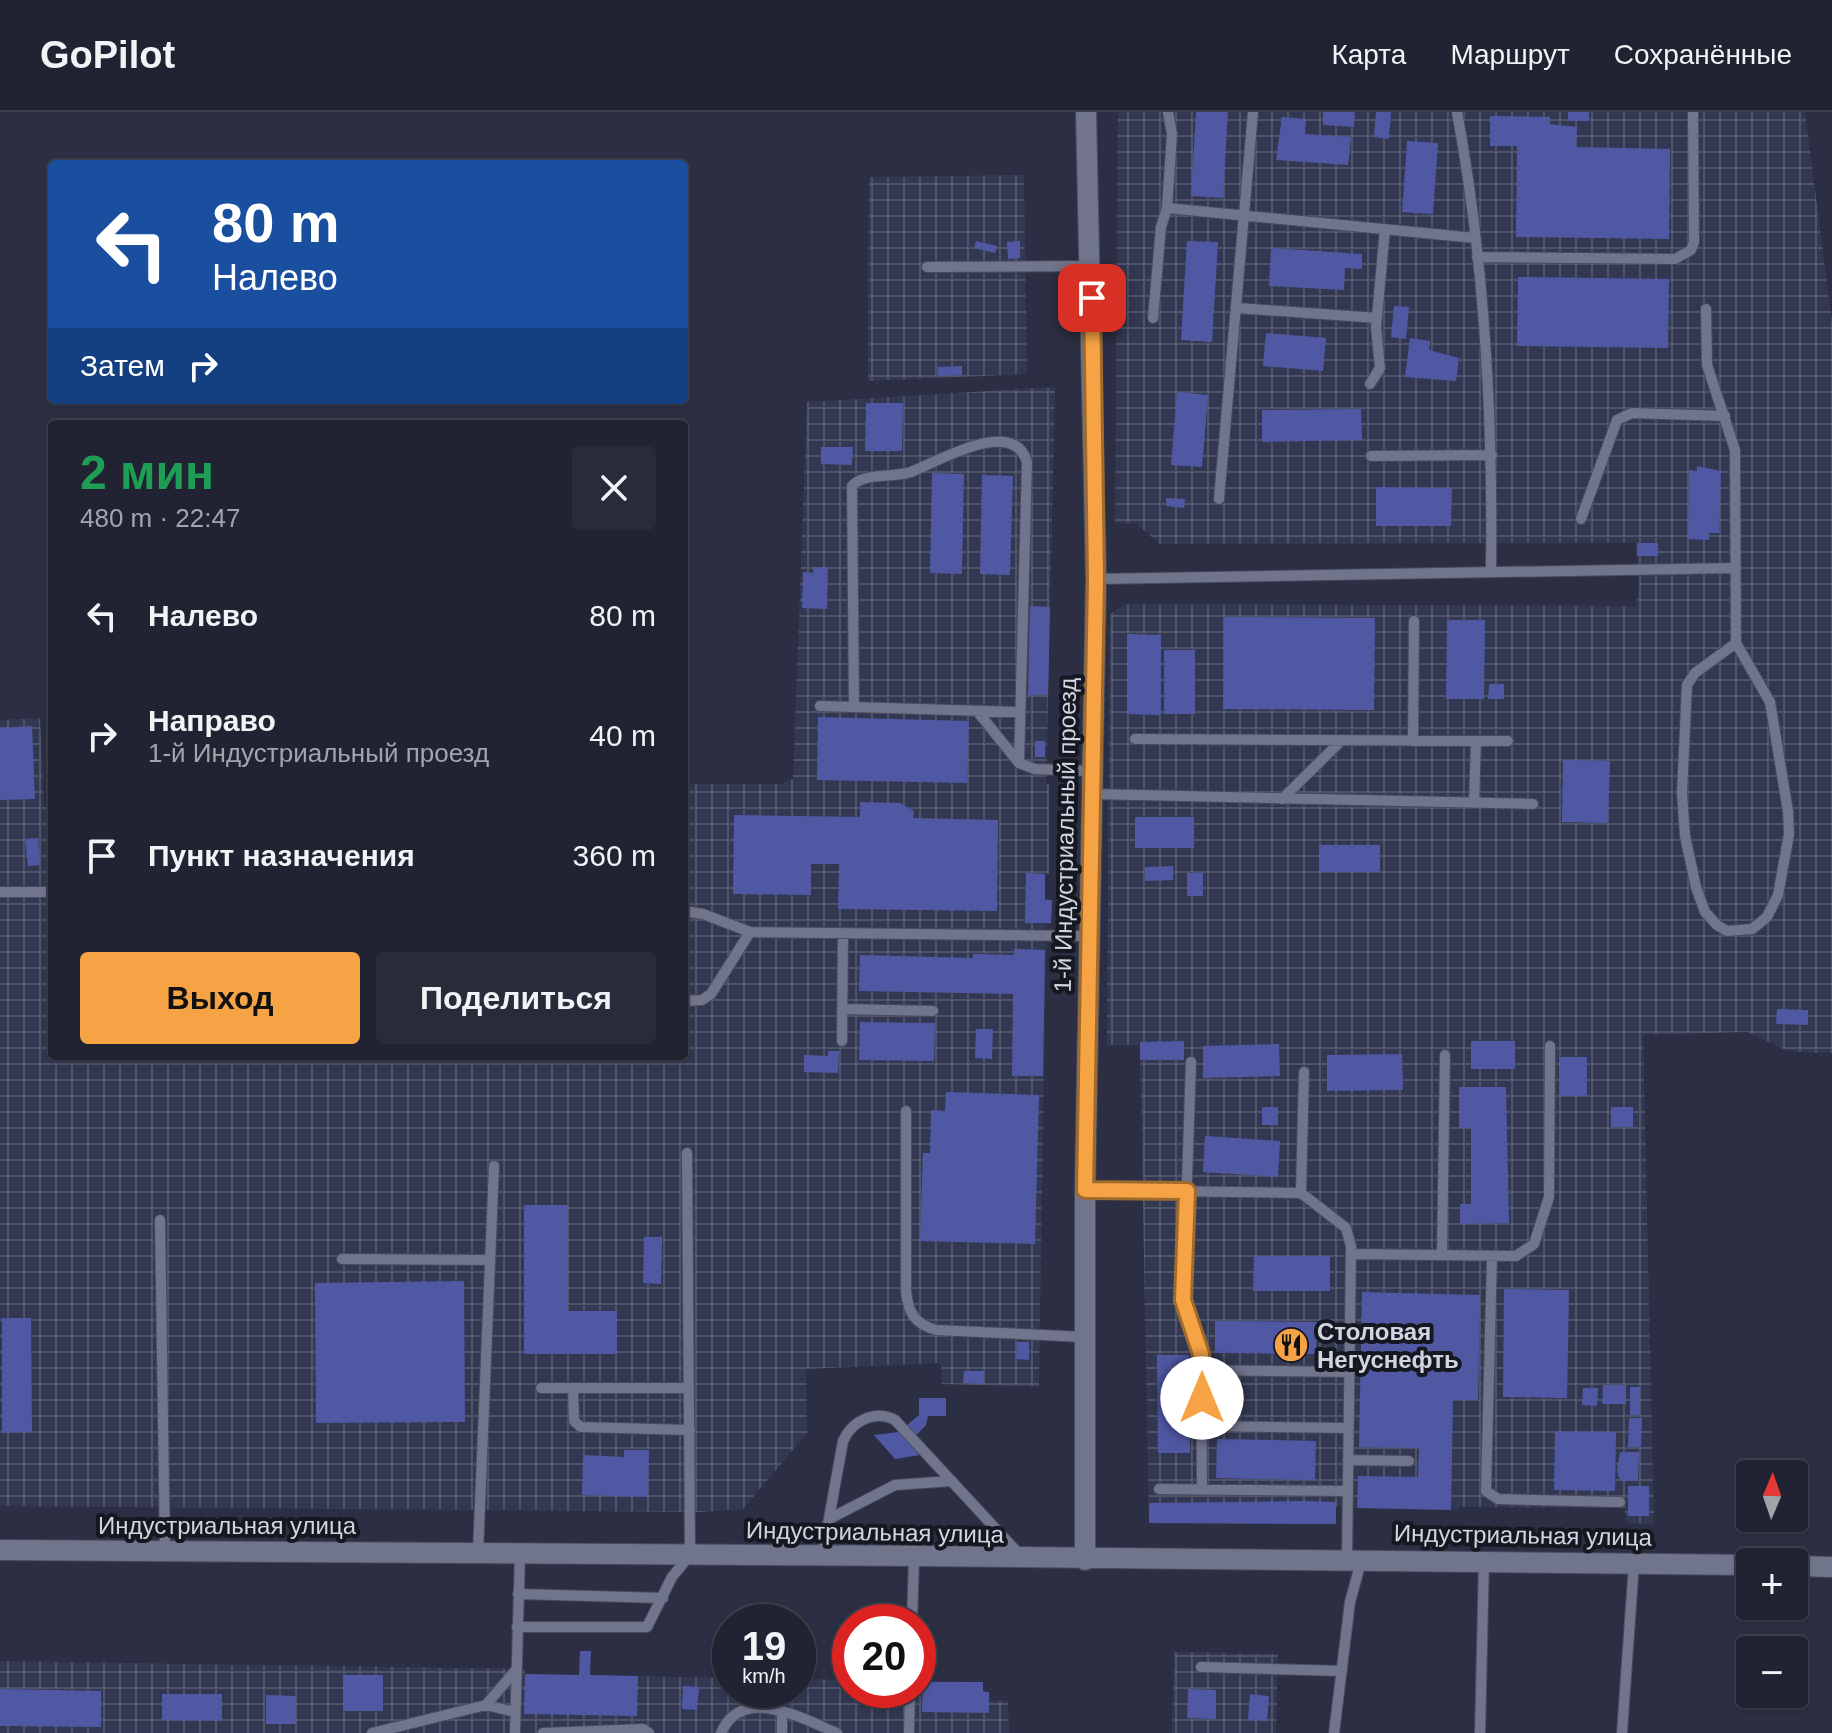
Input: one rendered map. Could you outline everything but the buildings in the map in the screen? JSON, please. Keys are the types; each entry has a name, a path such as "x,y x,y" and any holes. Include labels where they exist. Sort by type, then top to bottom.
{"street":[{"name":"1-й Индустриальный проезд","path":"1085,1560 1085,1190 1096,579 1086,112"},
{"name":"Индустриальная улица","path":"0,1550 1085,1560 1354,1558 1736,1565"},
{"path":"1808,1566 1832,1567"}],"lane":[{"path":"1153,318 1161,227 1167,208 1172,134 1168,112"},
{"path":"1219,499 1253,112"},
{"path":"1457,112 1477,257 1492,455 1491,572"},
{"path":"1477,257 1675,259 1684,255 1694,242 1693,112"},
{"path":"1167,208 1475,238"},
{"path":"1370,384 1380,368 1377,318 1385,229"},
{"path":"927,267 1091,266"},
{"path":"1237,308 1377,318"},
{"path":"1706,309 1707,365 1735,450 1736,643 1770,702 1789,834 1778,895 1773,906 1767,917 1752,929 1739,932 1717,925 1705,912 1690,864 1682,793 1687,685 1695,673 1736,643"},
{"path":"1581,519 1617,420 1632,413 1725,416"},
{"path":"854,707 852,486 860,479 907,474 998,441 1018,446 1027,462 1019,763"},
{"path":"1371,456 1492,455"},
{"path":"1096,579 1736,568"},
{"path":"1413,741 1414,621"},
{"path":"820,706 1020,712"},
{"path":"977,711 1019,763 1035,769 1092,771"},
{"path":"1135,739 1508,741"},
{"path":"1282,799 1342,740"},
{"path":"1474,803 1476,741"},
{"path":"1092,794 1533,804"},
{"path":"0,892 48,892"},
{"path":"688,912 703,914 750,932 1088,936"},
{"path":"688,1001 702,1000 711,994 750,932"},
{"path":"842,1041 843,933"},
{"path":"842,1009 933,1011"},
{"path":"1351,1254 1516,1256 1527,1252 1534,1244 1547,1213 1550,1046"},
{"path":"1442,1255 1445,1055"},
{"path":"1191,1062 1183,1300 1199,1345 1202,1370 1202,1489"},
{"path":"1301,1193 1304,1072"},
{"path":"906,1111 906,1291 913,1317 922,1326 936,1330 1085,1337"},
{"path":"517,1627 640,1629 652,1622 672,1577 690,1555 687,1153"},
{"path":"478,1553 494,1166"},
{"path":"1085,1190 1301,1193 1346,1228 1351,1254 1347,1491 1354,1558 1334,1733"},
{"path":"160,1220 165,1551"},
{"path":"1492,1256 1486,1491 1498,1499 1620,1502"},
{"path":"342,1259 490,1260"},
{"path":"1202,1370 1349,1372"},
{"path":"541,1388 689,1388"},
{"path":"573,1388 574,1421 581,1427 690,1430"},
{"path":"822,1557 843,1441 853,1426 870,1416 887,1415 1024,1559"},
{"path":"1202,1426 1348,1428"},
{"path":"1348,1460 1409,1461"},
{"path":"829,1519 895,1485 952,1481"},
{"path":"1159,1489 1347,1491"},
{"path":"515,1733 520,1553"},
{"path":"913,1604 914,1558"},
{"path":"1480,1733 1484,1560"},
{"path":"1622,1733 1634,1563"},
{"path":"518,1594 663,1598"},
{"path":"1201,1667 1342,1671"},
{"path":"486,1705 515,1671"},
{"path":"372,1733 486,1705 515,1712"},
{"path":"909,1733 910,1708"},
{"path":"721,1733 732,1715 742,1710 782,1711 837,1733"},
{"path":"782,1711 782,1733"},
{"path":"543,1733 643,1729 649,1733"}],"shaded area":[{"path":"1118,112 1805,112 1832,322 1832,1053 1790,1052 1747,1032 1643,1035 1654,1524 1626,1523 1625,1508 1458,1507 1458,1510 1336,1507 1336,1524 1149,1523 1140,1045 1107,1045 1110,614 1125,604 1636,606 1639,586 1636,543 1160,544 1135,523 1115,523"},
{"path":"1024,175 1027,374 868,381 869,177"},
{"path":"1055,387 1046,784 1049,784 1049,874 1045,874 1045,899 1052,900 1051,923 1046,924 1039,1387 942,1384 941,1363 806,1369 807,1433 743,1509 700,1512 0,1506 0,720 40,718 44,807 48,807 48,1060 688,1060 688,784 780,784 793,779 807,402"},
{"path":"1174,1652 1278,1654 1276,1733 1172,1733"},
{"path":"0,1661 525,1669 525,1674 712,1678 712,1708 816,1708 816,1679 832,1680 832,1708 936,1708 936,1681 983,1682 983,1691 989,1692 990,1701 1008,1701 1009,1733 0,1733"}],"place":[{"name":"Столовая Негуснефть","path":"1291,1345"}],"route":[{"path":"1092,298 1096,579 1085,1190 1187,1191 1183,1300 1201,1354 1202,1398"}]}
